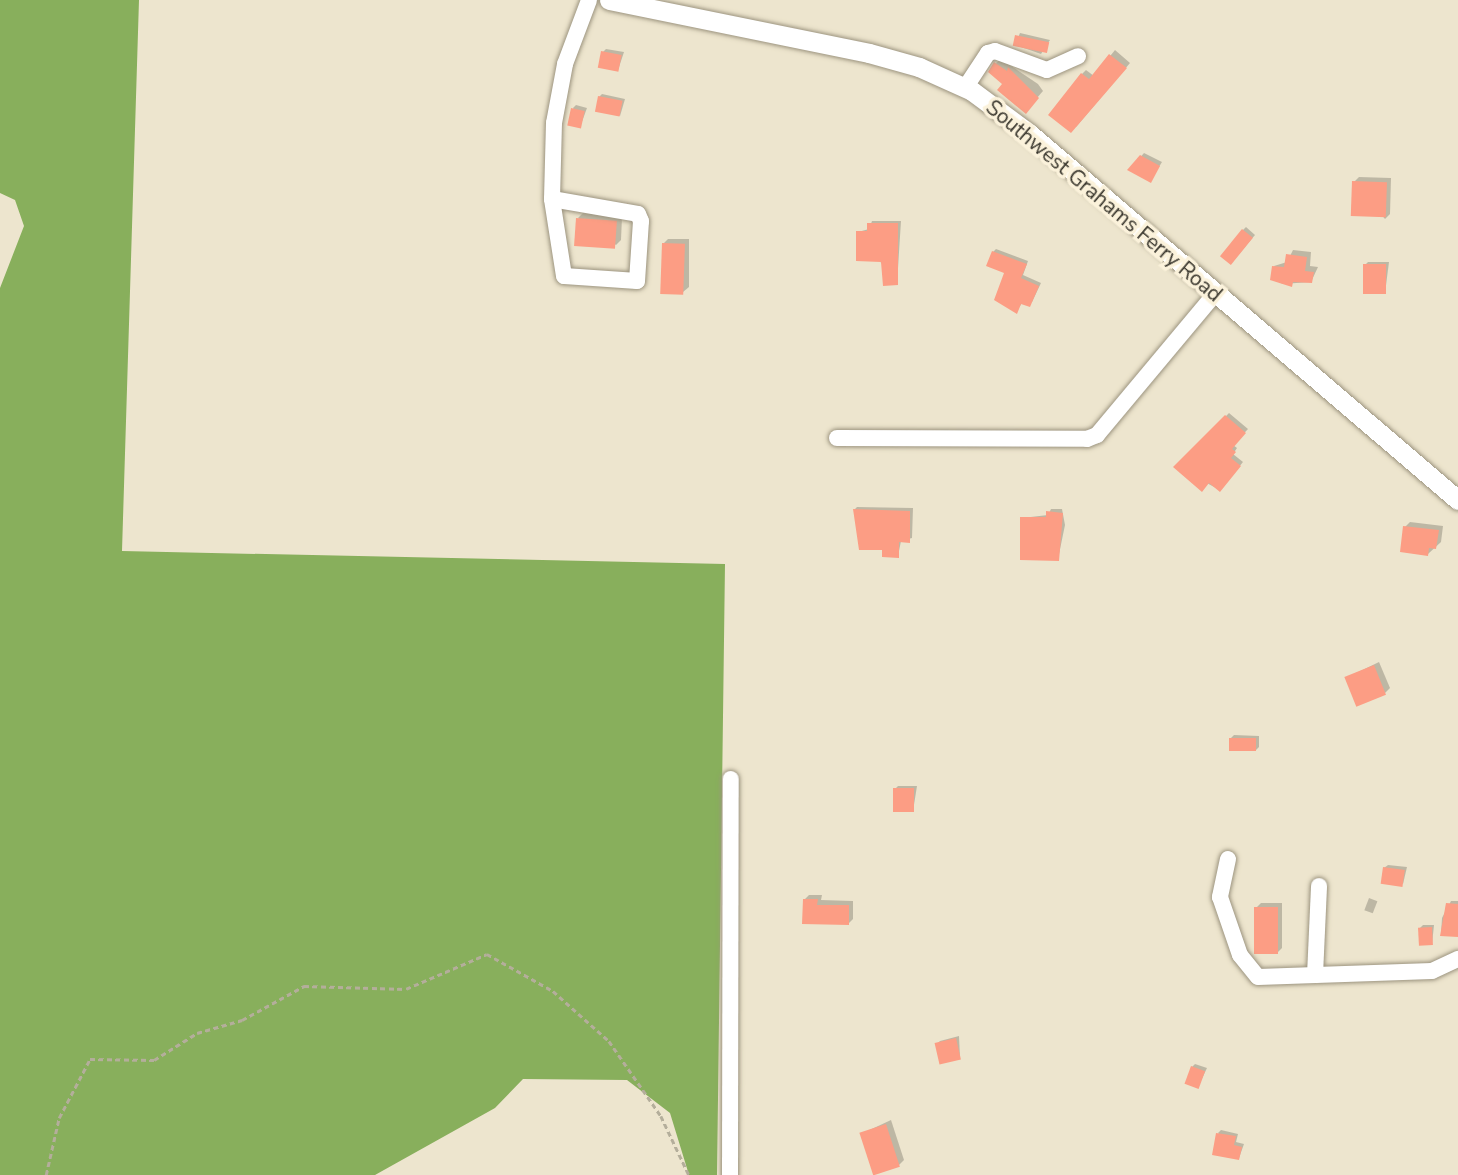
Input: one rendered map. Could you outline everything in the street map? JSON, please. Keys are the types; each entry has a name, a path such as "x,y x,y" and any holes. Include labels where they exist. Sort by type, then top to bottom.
{"main road":[{"name":"Southwest Grahams Ferry Road","path":"617,1 869,53 919,67 965,88 1030,134 1215,295 1458,500"}],"street":[{"path":"552,199 638,214 641,220 637,281 564,276 552,199 558,95 589,0"},
{"path":"965,88 988,53 995,51 1047,70 1078,56"},
{"path":"837,438 1087,439 1097,435 1215,295"},
{"path":"730,1175 731,779"},
{"path":"1228,859 1220,897 1245,965 1266,978 1432,971 1458,959"},
{"path":"1315,975 1319,886"}],"path":[{"path":"46,1175 59,1118 90,1059 154,1060 197,1033 242,1020 304,986 406,989 487,954 553,991 609,1041 661,1116 689,1175"}],"green space":[{"path":"0,0 139,0 122,551 725,564 717,1175 689,1175 670,1113 627,1080 523,1079 495,1108 375,1175 0,1175 0,288 24,226 15,200 0,193"}],"building":[{"path":"1015,35 1049,42 1047,53 1013,46"},
{"path":"601,51 622,55 618,72 598,68"},
{"path":"1109,54 1127,68 1071,133 1048,115 1081,73 1089,79"},
{"path":"994,62 1007,71 1008,67 1039,98 1026,114 997,90 1002,84 988,72"},
{"path":"598,96 623,101 619,116 595,112"},
{"path":"571,108 585,111 581,129 567,126"},
{"path":"1140,155 1160,166 1151,183 1127,170"},
{"path":"1352,181 1387,182 1386,217 1351,216"},
{"path":"576,218 617,221 615,249 574,246"},
{"path":"867,223 898,223 898,285 883,286 881,262 856,261 856,231 867,231"},
{"path":"1242,229 1253,238 1231,265 1220,256"},
{"path":"662,243 685,244 683,295 660,294"},
{"path":"992,251 1027,264 1021,278 1039,286 1030,307 1021,304 1017,314 994,300 1004,273 986,266"},
{"path":"1286,254 1307,257 1305,271 1314,272 1312,283 1293,282 1292,287 1270,280 1272,266 1284,267"},
{"path":"1363,264 1386,264 1386,294 1363,294"},
{"path":"1225,415 1246,433 1232,449 1236,452 1231,458 1241,466 1220,492 1209,483 1202,492 1173,467"},
{"path":"853,509 910,511 910,543 899,542 899,558 882,557 882,550 859,550"},
{"path":"1046,511 1063,513 1059,561 1020,560 1020,517 1046,517"},
{"path":"1403,526 1439,530 1436,549 1429,548 1428,556 1400,552"},
{"path":"1374,665 1386,695 1356,707 1344,677"},
{"path":"1229,738 1256,738 1256,751 1229,751"},
{"path":"893,788 914,788 914,812 893,812"},
{"path":"1383,867 1405,870 1402,887 1381,884"},
{"path":"803,899 818,899 817,905 849,905 849,925 802,924"},
{"path":"1446,903 1458,904 1458,937 1440,936"},
{"path":"1254,907 1278,907 1278,954 1254,954"},
{"path":"1432,927 1433,945 1419,946 1418,928"},
{"path":"956,1038 961,1059 940,1064 935,1043"},
{"path":"1191,1066 1205,1071 1199,1089 1185,1084"},
{"path":"886,1124 900,1167 873,1175 859,1133"},
{"path":"1216,1133 1236,1136 1234,1145 1242,1147 1239,1160 1212,1155"}]}
